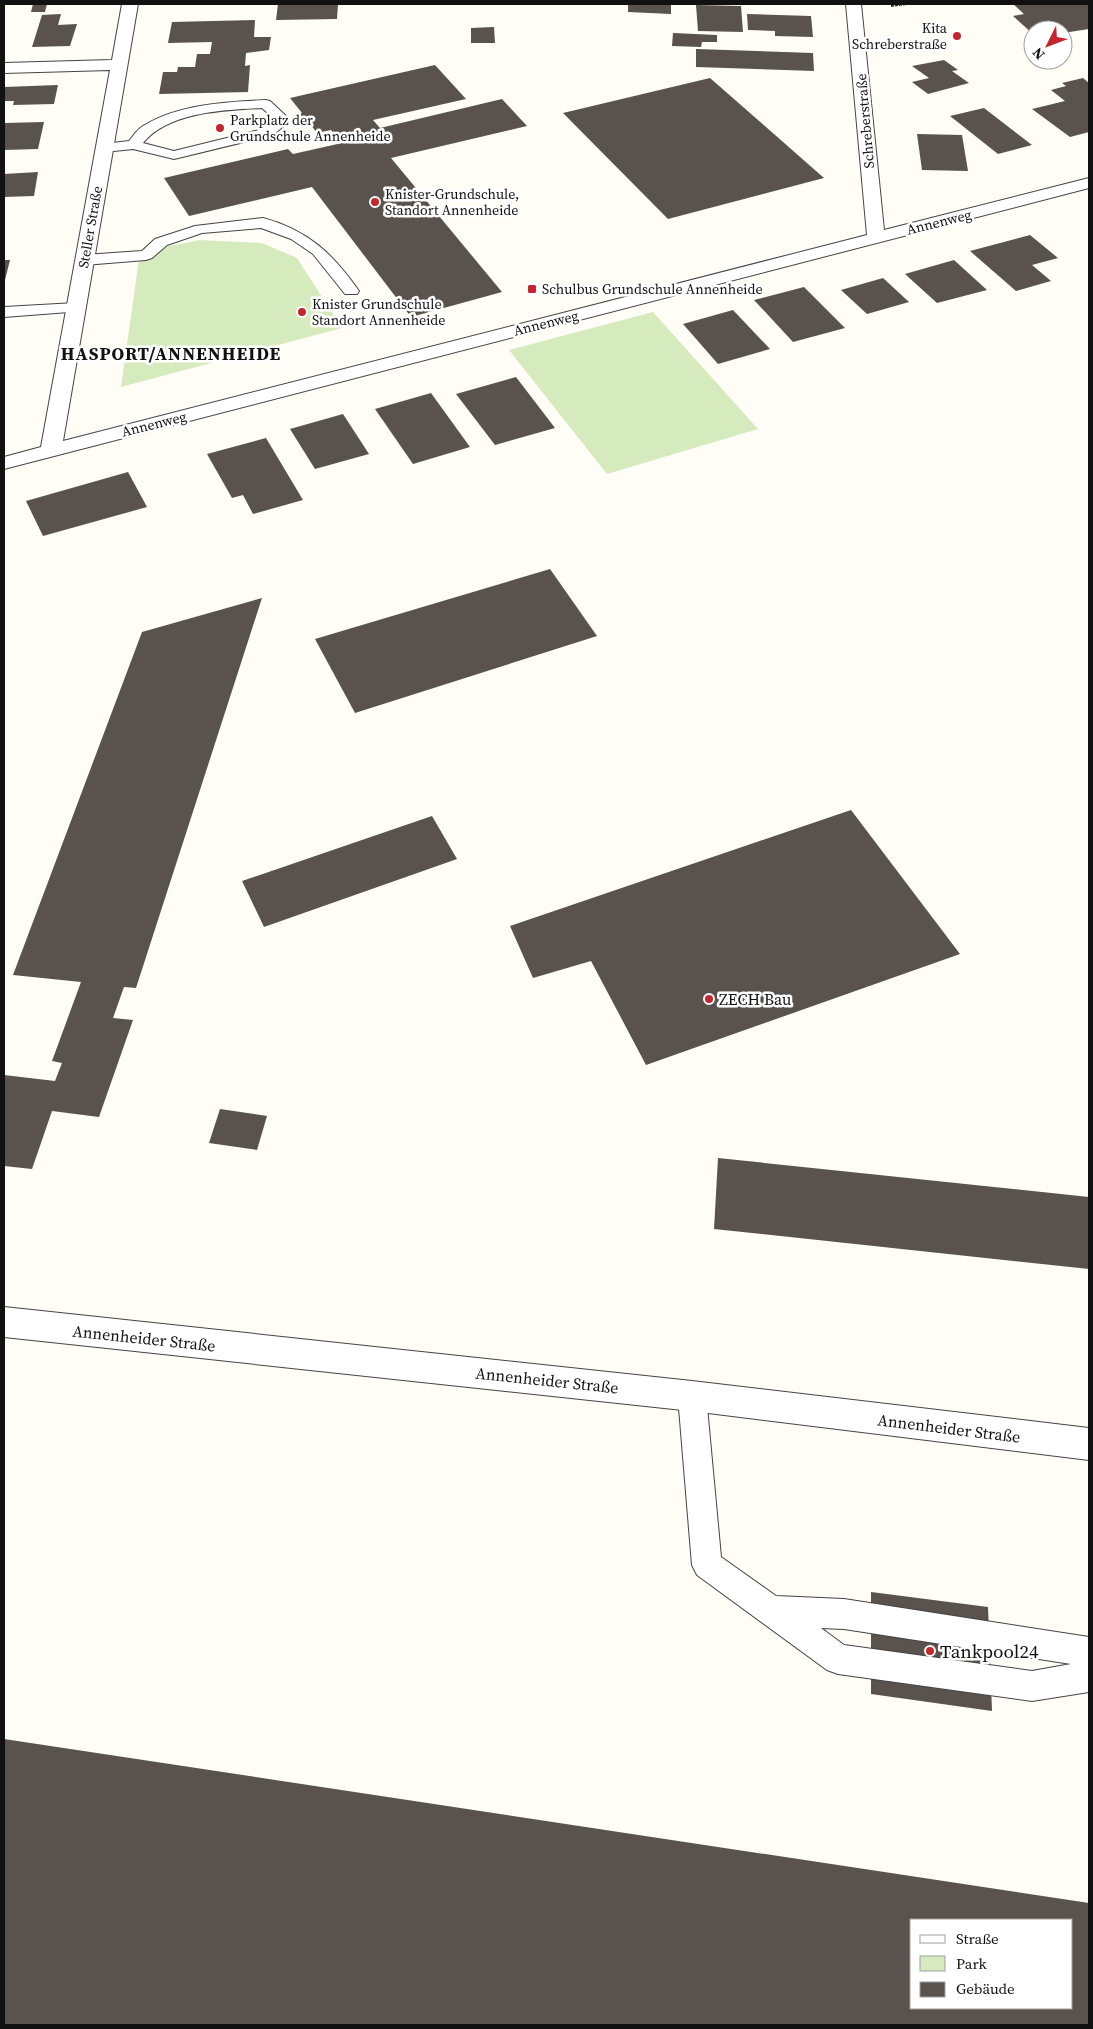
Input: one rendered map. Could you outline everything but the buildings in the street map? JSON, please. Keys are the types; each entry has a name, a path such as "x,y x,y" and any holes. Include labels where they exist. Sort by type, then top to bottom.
{"street":[{"name":"Steller Straße","path":"51,451 130,4"},
{"name":"Schreberstraße","path":"853,4 876,238"},
{"path":"4,68 119,66"},
{"name":"Annenweg","path":"4,463 1089,183"},
{"name":"Annenheider Straße","path":"4,1322 692,1396 1089,1444"}],"lane":[{"path":"104,148 133,145 174,155 268,132 279,124 279,116 265,104 241,105 179,116 148,128 133,145"},
{"path":"84,260 146,255 161,242 200,229 232,224 263,224 297,236 319,251 351,291"},
{"path":"4,312 76,308"},
{"path":"692,1396 707,1565 770,1611 838,1659 1032,1686 1089,1677"},
{"path":"770,1611 844,1614 1089,1652"}],"green space":[{"path":"200,240 262,243 297,258 342,328 121,387 140,252"},
{"path":"653,312 758,429 607,474 509,350"}],"place":[{"name":"Kita Schreberstraße","path":"957,36"},
{"name":"Parkplatz der Grundschule Annenheide","path":"220,128"},
{"name":"Knister-Grundschule, Standort Annenheide","path":"375,202"},
{"name":"Schulbus Grundschule Annenheide","path":"532,289"},
{"name":"Knister Grundschule Standort Annenheide","path":"302,312"},
{"name":"ZECH Bau","path":"709,999"},
{"name":"Tankpool24","path":"930,1651"}],"district":[{"name":"HASPORT/ANNENHEIDE","path":"171,353"}]}
